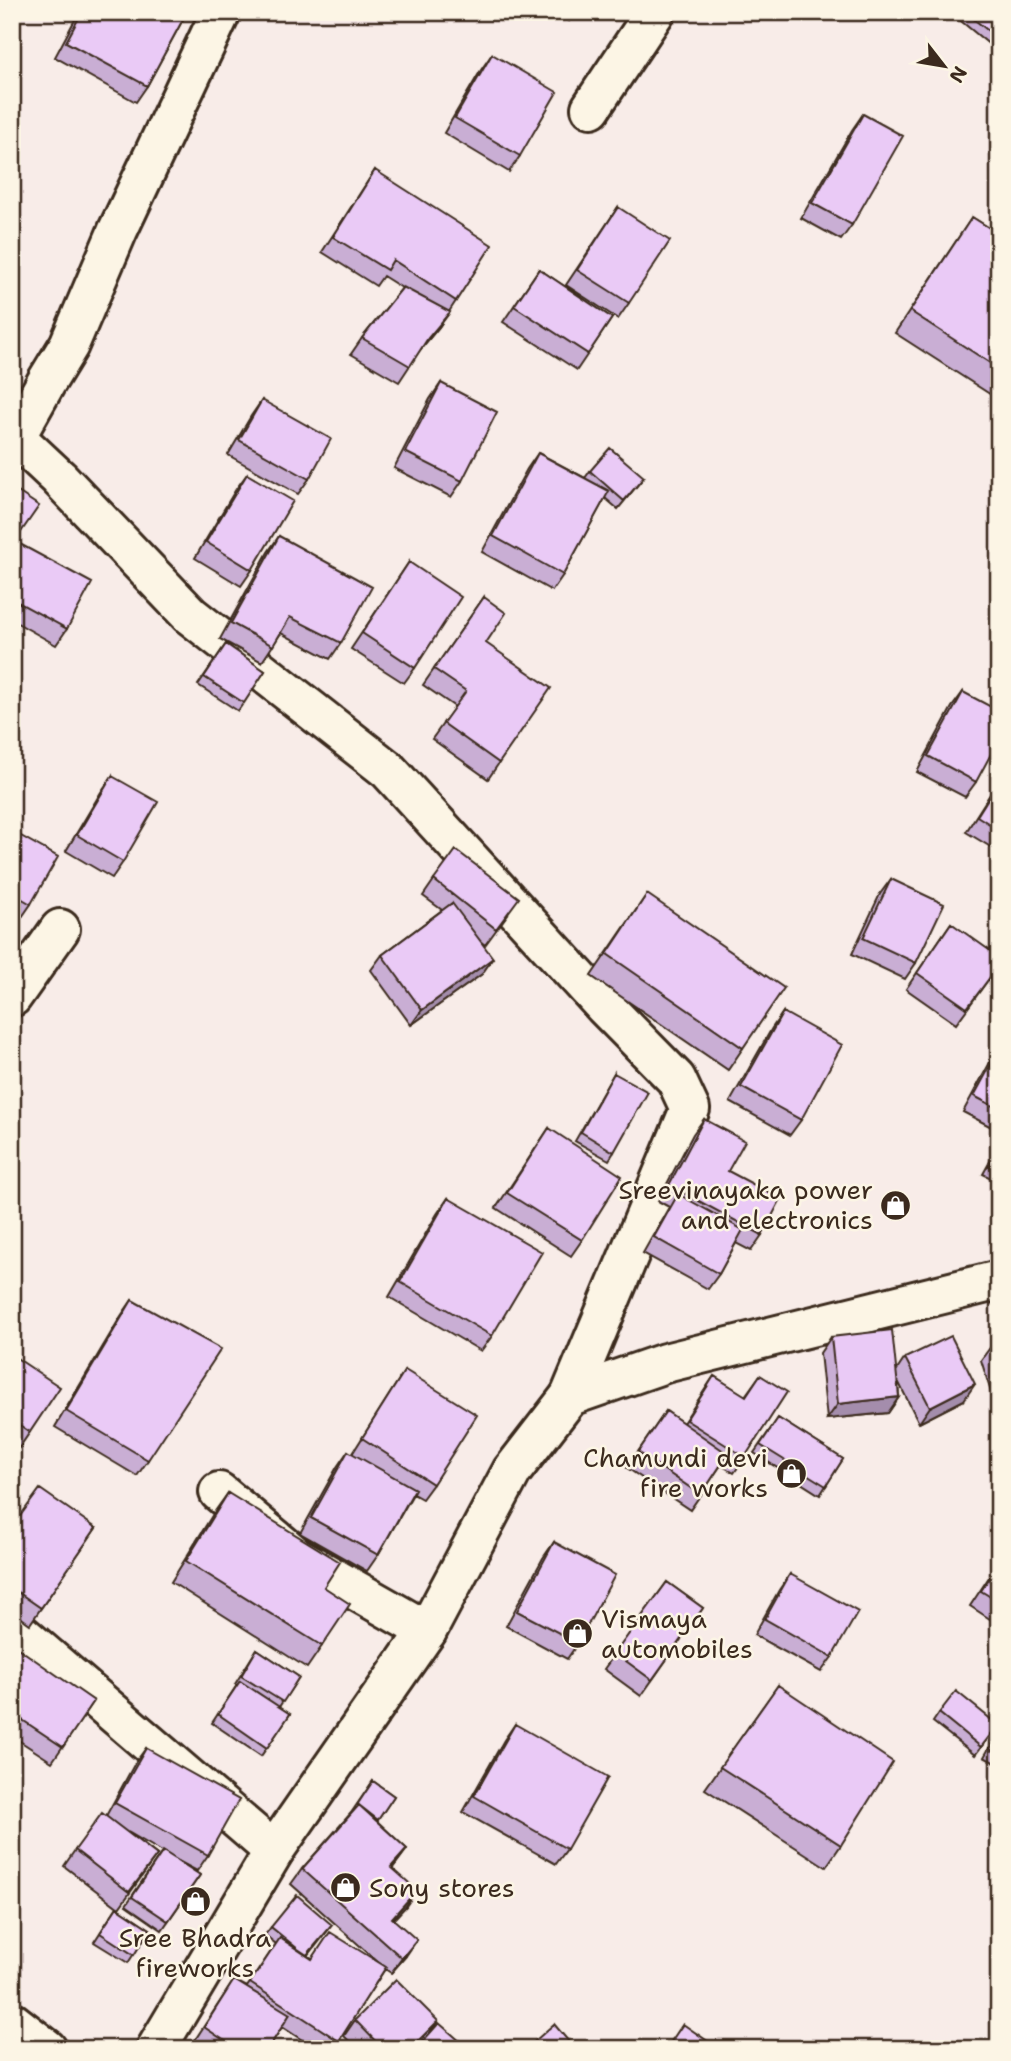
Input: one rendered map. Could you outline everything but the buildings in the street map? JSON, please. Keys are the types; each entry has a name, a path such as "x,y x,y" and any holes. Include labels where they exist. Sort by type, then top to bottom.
{"street":[{"path":"156,2049 274,1851 427,1631 512,1471 570,1396 690,1109 676,1079 604,1006 388,770 190,615 14,435 69,345 118,230 221,12"},
{"path":"591,108 655,12"},
{"path":"12,997 60,929"},
{"path":"570,1396 664,1363 999,1280"},
{"path":"219,1492 297,1557 427,1631"},
{"path":"12,1626 274,1851"},
{"path":"12,2022 47,2049"}],"path":[{"path":"12,43 20,12"}],"place":[{"name":"Sreevinayaka power and electronics","path":"896,1205"},
{"name":"Chamundi devi fire works","path":"791,1473"},
{"name":"Vismaya automobiles","path":"578,1634"},
{"name":"Sony stores","path":"346,1888"},
{"name":"Sree Bhadra fireworks","path":"195,1902"}]}
